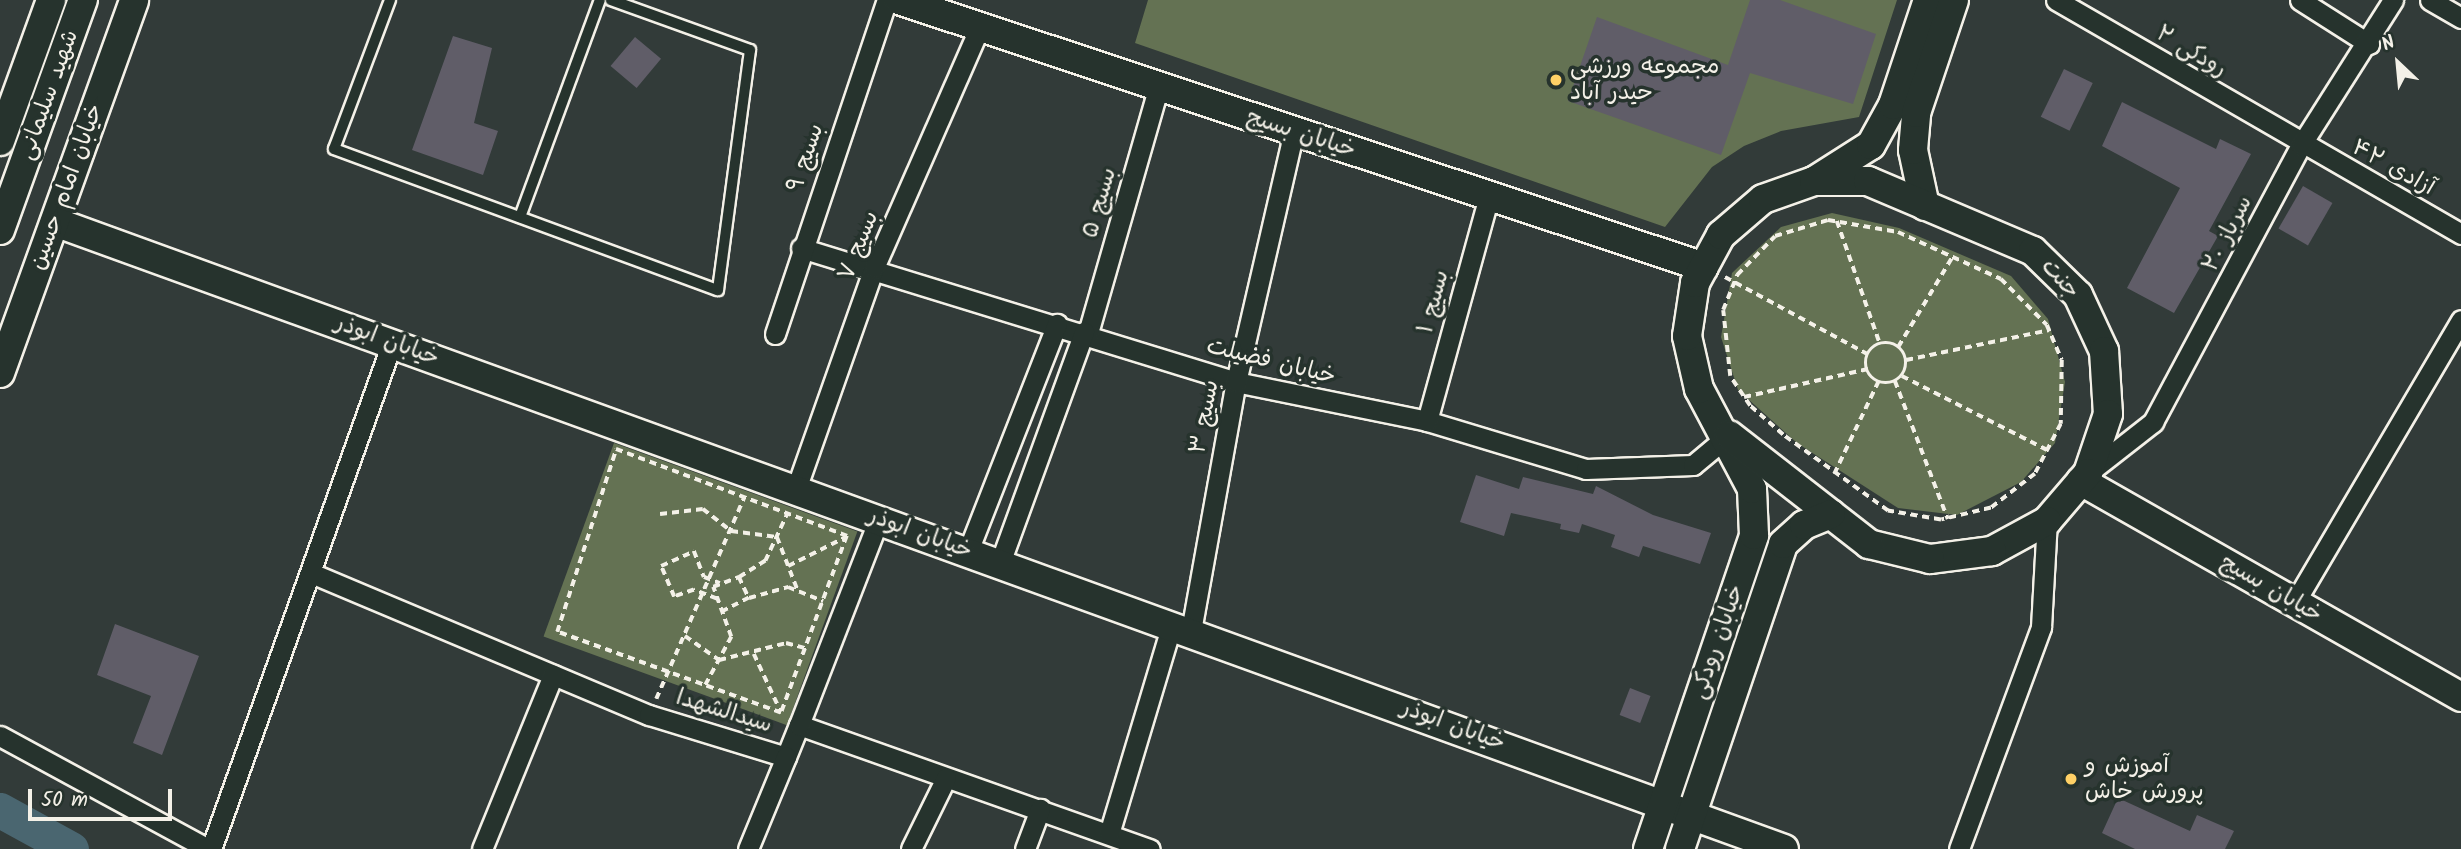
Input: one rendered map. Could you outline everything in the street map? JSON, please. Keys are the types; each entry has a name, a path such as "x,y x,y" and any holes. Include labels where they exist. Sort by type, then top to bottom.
{"street":[{"name":"شهید سلیمانی","path":"0,141 51,0"},
{"name":"شهید سلیمانی","path":"0,230 83,0"},
{"name":"خیابان امام حسین","path":"0,373 134,0"},
{"name":"بسیج ۹","path":"775,334 801,248 887,0"},
{"name":"خیابان بسیج","path":"899,0 1704,267"},
{"path":"1814,181 1871,145 1893,105 1928,0"},
{"path":"1925,205 1913,150 1916,113 1954,0"},
{"name":"رودکی ۲","path":"2056,0 2301,145"},
{"path":"2300,0 2369,44"},
{"name":"سرباز ۲۰","path":"2085,477 2153,422 2301,145 2369,44 2393,0"},
{"path":"2430,0 2461,18"},
{"name":"بسیج ۷","path":"792,501 874,268 980,27"},
{"name":"بسیج ۵","path":"1000,563 1086,333 1159,86"},
{"name":"بسیج ۳","path":"1109,834 1181,628 1294,131"},
{"name":"آزادی ۴۲","path":"2301,145 2461,234"},
{"name":"جنت","path":"1814,181 1868,181 1925,205 2033,251 2078,295 2105,352 2108,414 2085,477 2048,521 1992,551 1930,559 1870,544 1729,435 1699,389 1687,337 1704,267 1721,235 1763,200 1814,181"},
{"name":"بسیج ۱","path":"1427,421 1489,196"},
{"name":"خیابان ابوذر","path":"55,222 392,343 749,486 792,501 873,517 1693,812 1784,849"},
{"name":"خیابان فضیلت","path":"801,248 1058,324 1236,382 1427,421 1586,469 1693,465 1729,435"},
{"path":"2295,602 2461,320"},
{"path":"968,551 1058,324"},
{"path":"0,737 210,849 392,343"},
{"name":"خیابان رودکی","path":"1648,849 1754,535 1752,489 1729,435"},
{"name":"خیابان بسیج","path":"2085,477 2461,697"},
{"name":"خیابان رودکی","path":"1680,849 1783,544 1804,524 1831,514"},
{"path":"799,724 873,517"},
{"path":"1959,849 2041,627 2048,521"},
{"name":"سیدالشهدا","path":"311,573 649,715 786,757 799,724 1150,849"},
{"path":"482,849 553,674"},
{"path":"748,849 786,757"},
{"path":"911,849 946,778"},
{"path":"1025,849 1040,809"}],"lane":[{"path":"390,0 334,149 718,290 750,50 611,0"},
{"path":"520,217 600,0"}],"path":[{"path":"1837,220 1880,344"},
{"path":"1837,220 1898,232 1953,256 2011,286 2049,330 2062,360 2066,397 2049,451 2035,474 1991,508 1948,519 1888,510 1834,474 1744,397 1724,356 1723,310 1735,281 1775,236 1837,220"},
{"path":"1898,347 1953,256"},
{"path":"1704,267 1735,281 1869,355"},
{"path":"1906,360 2049,330"},
{"path":"1880,344 1898,347 1906,360 1902,376 1895,382 1878,382 1867,369 1869,355 1880,344"},
{"path":"1744,397 1867,369"},
{"path":"1902,376 2049,451"},
{"path":"1834,474 1878,382"},
{"path":"1895,382 1948,519"},
{"path":"781,713 557,632 616,449 749,486 792,501 847,536"},
{"path":"649,715 749,486"},
{"path":"705,685 731,637 713,587 739,577 765,561 792,501"},
{"path":"660,514 703,509 731,531 777,537"},
{"path":"788,566 847,536 873,517"},
{"path":"781,713 847,536"},
{"path":"777,537 798,591"},
{"path":"719,600 694,590 674,597 661,566 694,551 704,577 722,584"},
{"path":"739,577 749,598"},
{"path":"723,611 749,598 788,587 823,601"},
{"path":"685,636 719,660 754,654 786,643 806,649"},
{"path":"754,654 781,713"}],"green space":[{"name":"مجموعه ورزشی حیدر آباد","path":"1148,0 1897,0 1859,117 1781,131 1744,146 1712,167 1665,227 1135,43"},
{"path":"1832,213 1899,228 2011,276 2048,319 2065,382 2055,443 2021,482 1957,515 1898,508 1797,443 1738,390 1721,337 1732,273 1781,227"},
{"path":"614,443 857,532 787,725 544,637"}],"building":[{"path":"1750,0 1780,0 1876,34 1853,104 1750,73 1721,155 1568,101 1597,17 1728,65"},
{"path":"453,36 492,48 474,123 498,131 483,175 412,150"},
{"path":"635,37 661,59 637,88 611,66"},
{"path":"2064,69 2093,83 2070,131 2041,117"},
{"path":"2122,102 2216,149 2220,139 2251,154 2209,231 2218,236 2174,313 2127,288 2180,188 2102,146"},
{"path":"2303,186 2332,203 2308,245 2278,228"},
{"path":"1476,475 1519,489 1523,477 1593,494 1596,486 1653,515 1711,533 1700,564 1643,546 1639,557 1611,547 1615,535 1582,524 1579,533 1560,529 1561,524 1511,513 1504,536 1460,522"},
{"path":"115,624 199,656 162,755 133,743 151,696 97,675"},
{"path":"1630,688 1651,696 1640,723 1620,715"},
{"path":"2118,798 2190,831 2197,815 2234,831 2225,849 2135,849 2102,833"}],"waterway":[{"path":"0,810 71,849"}],"place":[{"name":"مجموعه ورزشی حیدر آباد","path":"1556,80"},
{"name":"آموزش و پرورش خاش","path":"2071,779"}]}
